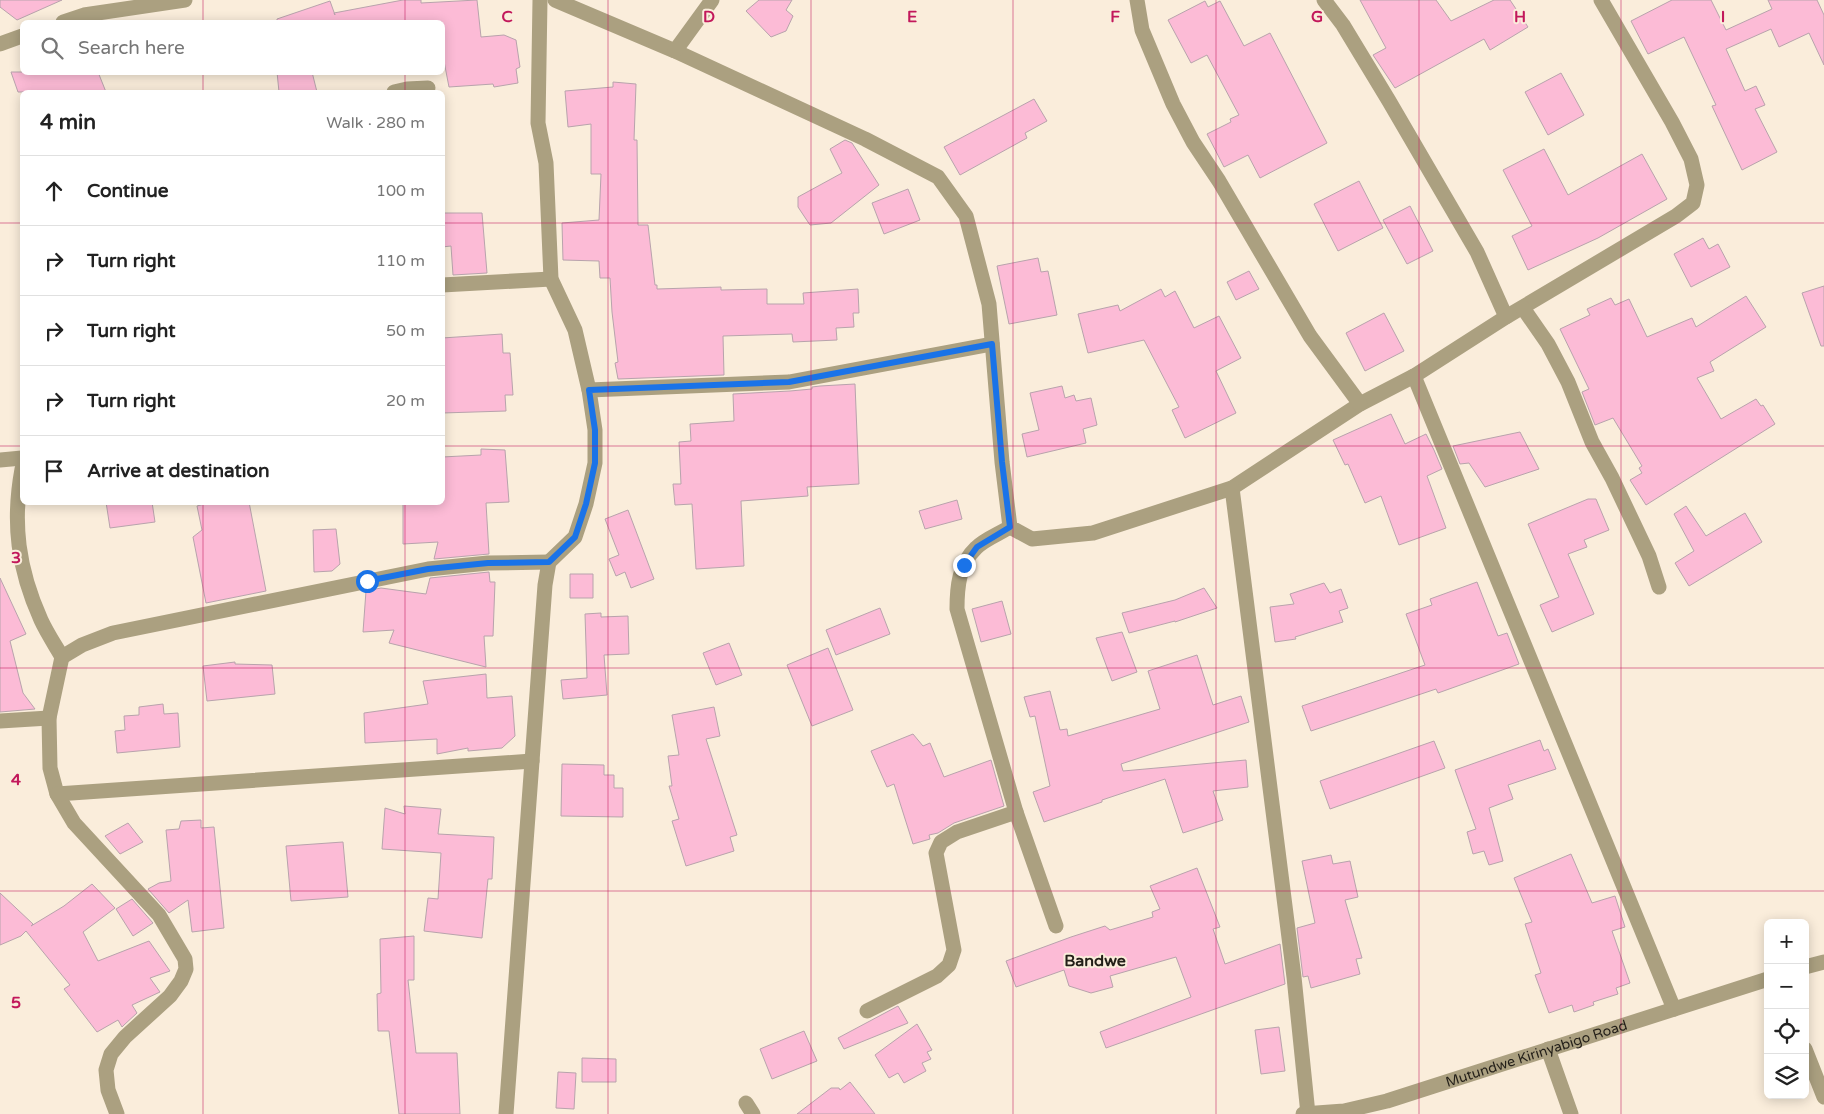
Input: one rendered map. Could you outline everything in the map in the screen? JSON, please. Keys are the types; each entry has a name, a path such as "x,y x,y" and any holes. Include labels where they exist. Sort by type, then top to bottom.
{"street":[{"path":"69,20 84,15 185,0"},
{"path":"506,1114 545,585 549,562 575,537 586,504 595,463 595,430 589,390 575,330 551,279 546,163 538,123 540,0"},
{"path":"555,0 675,51 865,138 938,177 966,216 989,304 1002,462 1010,527"},
{"path":"675,51 712,0"},
{"path":"1138,0 1142,30 1173,104 1193,142 1219,181 1310,336 1360,404"},
{"path":"1324,0 1342,25 1389,101 1477,252 1506,317"},
{"path":"1010,527 1032,539 1093,533 1232,488 1360,404 1414,376 1506,317 1676,216 1693,203 1697,185 1691,159 1672,122 1601,0"},
{"path":"0,44 20,37"},
{"path":"403,90 428,88"},
{"path":"445,285 551,279"},
{"path":"1523,308 1548,344 1568,382 1592,442 1612,478 1649,556 1659,587"},
{"path":"589,390 789,382 992,344"},
{"path":"1414,376 1674,1009"},
{"path":"0,460 20,458"},
{"path":"20,481 17,534 23,571 41,620 62,657 49,718 50,768 57,794 74,823 159,916 185,959 186,969 170,996 125,1037 111,1054 106,1070 107,1083 117,1114"},
{"path":"1232,488 1290,948 1308,1114"},
{"path":"1010,527 977,547 964,565 958,586 957,609 1016,812 1056,926"},
{"path":"62,657 82,645 113,634 428,569 479,564 549,562"},
{"path":"0,721 49,718"},
{"path":"57,794 532,761"},
{"path":"867,1011 937,976 948,965 954,950 936,853 941,842 957,832 1016,812"},
{"path":"1809,966 1824,962"},
{"name":"Mutundwe Kirinyabigo Road","path":"1302,1114 1344,1111 1387,1101 1764,980"},
{"path":"1548,1049 1571,1114"},
{"path":"1807,1054 1824,1098"}],"building":[{"path":"0,0 62,0 17,20 0,7"},
{"path":"403,0 421,0 421,3 477,0 481,37 504,35 516,40 520,67 516,69 518,83 494,87 493,84 449,87 445,66 445,20 277,20 330,1 334,13"},
{"path":"759,0 792,0 786,10 793,16 786,31 771,37 746,11"},
{"path":"1360,0 1436,0 1451,21 1494,0 1510,0 1528,27 1490,50 1484,39 1395,88 1373,55 1386,48"},
{"path":"1672,0 1711,0 1726,30 1772,9 1768,0 1817,0 1824,15 1824,65 1809,33 1779,47 1771,29 1726,49 1745,91 1756,86 1765,105 1755,109 1777,152 1742,170 1712,106 1716,105 1684,37 1648,54 1631,21"},
{"path":"1205,1 1208,7 1220,1 1244,46 1270,33 1327,143 1260,178 1248,155 1224,167 1207,134 1231,122 1230,119 1239,115 1207,55 1191,63 1168,20"},
{"path":"11,72 20,72 20,75 99,75 105,90 20,90 18,92"},
{"path":"1561,73 1584,115 1548,135 1525,92"},
{"path":"277,75 313,75 316,90 279,90"},
{"path":"613,82 636,84 634,140 637,140 638,225 648,225 657,289 721,287 721,290 767,289 767,304 804,304 803,293 858,289 859,313 853,313 854,327 836,328 837,340 793,342 792,334 723,336 724,375 618,379 615,363 618,362 610,278 600,278 599,261 563,260 562,223 599,220 601,174 591,174 591,124 568,127 565,91 613,87"},
{"path":"1034,99 1047,121 1025,133 1027,138 960,175 944,147"},
{"path":"845,140 852,143 879,185 831,223 810,225 798,207 798,197 842,173 830,149"},
{"path":"1544,149 1568,195 1642,154 1667,199 1598,238 1528,270 1512,236 1532,226 1503,170"},
{"path":"1359,181 1383,228 1338,251 1314,204"},
{"path":"908,189 920,220 884,234 872,203"},
{"path":"1410,206 1433,251 1407,264 1383,220"},
{"path":"445,213 482,213 487,273 453,275 451,246 445,247"},
{"path":"1703,238 1709,249 1718,244 1730,267 1691,287 1674,254"},
{"path":"1038,258 1041,272 1048,271 1057,315 1009,324 997,266"},
{"path":"1249,271 1259,289 1236,300 1227,282"},
{"path":"1824,286 1824,346 1821,346 1802,293"},
{"path":"1161,289 1165,297 1175,291 1194,328 1219,316 1241,358 1216,371 1236,413 1185,438 1172,410 1179,407 1144,340 1088,353 1078,314 1118,305 1120,311"},
{"path":"1746,296 1766,327 1710,362 1714,371 1697,378 1721,419 1756,399 1761,406 1763,405 1775,424 1646,505 1630,480 1642,473 1639,468 1642,466 1613,418 1595,425 1582,392 1589,389 1560,329 1590,315 1587,309 1611,298 1615,305 1629,299 1647,337 1692,318 1696,327"},
{"path":"1384,313 1404,351 1365,371 1346,333"},
{"path":"502,334 503,353 510,353 513,395 505,395 506,411 445,413 445,338"},
{"path":"855,384 859,484 807,487 808,496 741,501 744,566 696,569 692,504 675,505 673,484 681,484 679,442 691,441 690,424 734,421 733,394 790,391 812,389 812,387 820,386"},
{"path":"1062,386 1065,398 1074,395 1076,401 1091,398 1097,425 1083,429 1086,443 1027,457 1022,434 1039,430 1030,393"},
{"path":"1391,414 1405,444 1426,434 1434,450 1442,469 1427,476 1446,528 1399,545 1381,496 1365,503 1348,464 1345,465 1333,440"},
{"path":"1520,432 1539,469 1485,487 1469,463 1460,464 1453,446"},
{"path":"481,449 505,450 509,502 486,503 489,554 434,559 438,542 403,544 403,505 445,505 445,457 481,455"},
{"path":"1588,499 1596,499 1609,530 1584,540 1587,547 1568,554 1594,614 1552,632 1540,605 1559,597 1528,524"},
{"path":"957,500 962,519 925,529 919,511"},
{"path":"106,505 152,505 155,522 110,528"},
{"path":"250,505 266,591 206,603 193,537 202,530 197,506"},
{"path":"1686,506 1706,536 1745,513 1762,542 1689,586 1675,563 1694,551 1674,514"},
{"path":"628,510 654,579 631,588 625,572 616,576 609,559 619,555 605,519"},
{"path":"336,529 340,564 332,571 314,572 313,530"},
{"path":"489,572 490,582 495,582 493,636 484,636 486,667 389,643 394,630 363,632 366,591 381,588 426,594 430,578"},
{"path":"570,574 593,574 593,598 570,598"},
{"path":"0,578 26,634 10,641 23,693 35,709 0,712"},
{"path":"1477,582 1498,636 1507,633 1519,664 1438,693 1436,689 1311,731 1302,706 1425,665 1406,614 1432,605 1430,599"},
{"path":"1324,583 1330,593 1341,589 1348,608 1339,611 1343,622 1295,637 1296,639 1275,642 1270,607 1294,604 1290,594"},
{"path":"1204,588 1217,608 1175,622 1129,633 1122,613 1175,600"},
{"path":"1002,601 1011,634 981,642 972,609"},
{"path":"880,608 890,634 836,655 826,630"},
{"path":"601,613 601,617 628,616 629,654 604,655 607,695 563,699 561,680 587,678 585,614"},
{"path":"1122,632 1137,672 1112,681 1096,638"},
{"path":"729,643 742,675 716,685 703,653"},
{"path":"828,648 853,710 812,726 787,665"},
{"path":"1197,655 1213,705 1241,696 1249,722 1121,764 1123,771 1246,760 1248,787 1213,791 1223,820 1183,833 1165,779 1044,822 1033,792 1050,786 1035,716 1030,717 1024,697 1050,691 1060,730 1067,729 1068,736 1160,709 1148,671"},
{"path":"235,662 235,664 272,665 275,694 207,701 203,666"},
{"path":"486,674 487,698 512,696 515,736 502,748 468,751 468,748 437,754 437,739 365,743 364,713 428,704 423,681"},
{"path":"163,704 164,714 178,713 180,747 117,753 115,731 125,730 124,716 139,715 139,707"},
{"path":"714,707 720,736 706,739 737,835 730,837 734,851 686,866 672,821 679,819 669,786 672,786 668,756 679,755 672,715"},
{"path":"913,734 923,746 930,743 944,777 991,760 1004,806 954,823 938,833 929,835 930,839 913,844 894,784 887,787 871,751"},
{"path":"1540,740 1544,751 1548,749 1556,769 1508,785 1513,799 1489,808 1503,861 1489,865 1484,851 1473,854 1467,832 1476,829 1455,770"},
{"path":"1434,741 1445,768 1330,809 1320,781"},
{"path":"562,764 604,765 604,775 614,775 614,788 623,788 623,817 561,816"},
{"path":"404,806 441,809 438,834 494,837 492,879 488,879 482,938 424,931 428,898 438,899 441,853 382,849 385,808 405,814"},
{"path":"201,820 201,828 214,827 224,928 192,932 188,900 169,913 148,889 159,883 171,881 166,830 179,829 181,821"},
{"path":"128,823 143,842 120,854 105,836"},
{"path":"343,842 348,897 291,901 286,846"},
{"path":"1571,854 1592,903 1615,896 1625,927 1612,931 1630,983 1616,988 1618,994 1593,1002 1594,1005 1574,1012 1572,1005 1549,1013 1535,975 1541,973 1525,924 1532,922 1514,878"},
{"path":"1331,855 1333,864 1350,861 1358,897 1345,900 1362,958 1356,959 1360,974 1311,988 1308,976 1303,977 1297,928 1315,923 1302,861"},
{"path":"1197,868 1220,927 1213,929 1225,964 1280,944 1285,984 1106,1048 1100,1032 1191,997 1176,957 1110,976 1113,987 1091,993 1069,986 1064,970 1016,987 1006,961 1105,926 1110,930 1153,917 1152,912 1160,909 1150,886"},
{"path":"92,884 115,908 83,932 98,961 149,941 170,971 150,978 160,992 132,1005 137,1013 122,1027 118,1020 97,1032 64,989 70,985 26,931 21,936 0,945 0,893 33,924 31,926 64,906"},
{"path":"132,899 153,923 133,936 116,909"},
{"path":"414,936 414,980 408,980 416,1053 457,1053 460,1114 399,1114 389,1031 378,1031 377,994 381,993 380,939"},
{"path":"898,1006 908,1023 844,1049 838,1038"},
{"path":"917,1024 932,1050 927,1052 931,1059 922,1063 926,1071 904,1083 898,1073 889,1078 875,1055"},
{"path":"1279,1027 1285,1071 1261,1074 1255,1030"},
{"path":"804,1031 817,1061 772,1079 760,1049"},
{"path":"582,1058 616,1059 616,1082 582,1082"},
{"path":"558,1072 576,1073 574,1109 556,1108"},
{"path":"850,1082 875,1114 797,1114 831,1088 839,1088 840,1090"}],"district":[{"name":"Bandwe","path":"1095,961"}],"route":[{"path":"367,581 428,569 488,563 549,562 575,537 586,504 595,463 595,430 589,390 789,382 992,344 1002,462 1010,527 977,547 964,565"}]}
